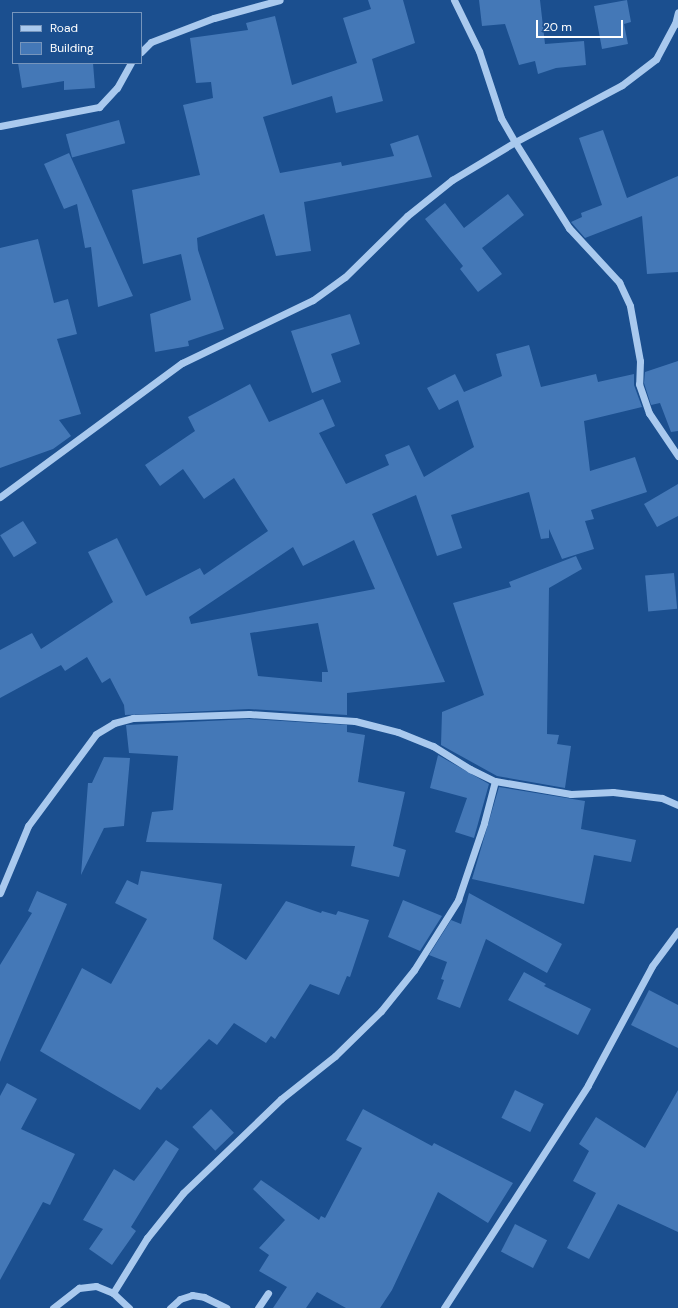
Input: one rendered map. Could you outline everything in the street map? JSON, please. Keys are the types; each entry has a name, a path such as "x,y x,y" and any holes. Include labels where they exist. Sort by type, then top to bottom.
{"street":[{"path":"142,51 150,42 214,18 280,0"},
{"path":"454,0 479,51 501,118 515,142 569,228 619,282 630,306 640,361 640,384 649,413 678,456"},
{"path":"0,497 182,362 313,300 345,277 407,216 452,180 515,142 622,85 656,59 675,24 678,12"},
{"path":"0,126 99,107 117,88 130,64"},
{"path":"0,893 28,826 96,734 114,723 133,718 249,714 355,721 398,732 433,746 470,769 495,781 571,794 613,792 662,798 678,805"},
{"path":"113,1293 147,1238 183,1193 281,1099 335,1056 381,1011 414,970 458,900 484,823 495,781"},
{"path":"444,1308 588,1085 652,966 678,931"},
{"path":"53,1308 79,1288 96,1286 113,1293 129,1308"},
{"path":"258,1308 268,1293"},
{"path":"170,1308 180,1299 192,1294 227,1308"}],"building":[{"path":"368,0 403,0 415,43 372,59 383,101 336,113 332,96 263,117 280,173 341,162 342,166 394,156 390,144 418,135 432,177 304,202 311,251 276,256 264,214 197,238 198,250 224,329 188,341 189,346 155,352 150,314 191,300 181,254 143,264 132,190 200,175 183,105 213,98 211,82 196,83 190,38 248,30 246,23 275,16 292,85 357,63 343,18 371,9"},
{"path":"479,0 540,0 545,44 584,41 586,65 556,68 538,74 535,61 519,65 505,24 482,26"},
{"path":"627,0 631,22 624,24 628,44 602,49 594,6"},
{"path":"18,64 93,64 95,88 64,90 64,81 22,88"},
{"path":"119,120 125,143 72,157 66,134"},
{"path":"603,130 627,198 678,176 678,272 647,274 642,216 585,238 571,222 582,217 581,213 602,205 579,138"},
{"path":"69,153 133,296 98,307 91,247 85,248 77,204 64,209 44,164"},
{"path":"508,194 524,215 482,248 502,274 478,292 460,269 463,266 425,219 445,203 464,228"},
{"path":"38,239 54,303 68,299 77,334 57,339 81,414 59,420 71,436 53,449 0,468 0,248"},
{"path":"350,314 360,344 331,354 341,382 312,393 291,331"},
{"path":"529,345 541,387 596,374 598,382 634,374 634,385 642,407 584,421 590,471 635,457 647,492 591,510 594,519 585,521 594,549 562,559 549,529 549,538 541,539 529,492 451,515 462,548 437,556 416,495 372,514 445,682 347,693 347,715 249,709 125,715 124,705 110,678 102,683 87,657 65,671 61,665 0,698 0,650 32,633 41,649 113,602 88,552 117,538 146,596 200,568 204,575 268,531 234,478 204,499 183,469 160,486 145,465 195,431 188,417 250,384 269,422 323,399 335,426 319,433 346,484 389,465 385,455 409,445 424,477 474,447 458,400 439,410 427,388 455,374 464,392 502,376 496,354","holes":["354,540 375,589 191,624 189,617 293,547 303,566","318,623 328,672 322,672 322,682 258,676 250,633"]},
{"path":"678,361 678,431 671,432 660,403 651,405 644,383 645,372"},
{"path":"678,484 678,516 657,527 644,504"},
{"path":"23,521 37,543 14,557 0,535"},
{"path":"576,556 582,569 549,588 547,734 559,735 557,744 571,746 565,788 497,776 441,745 442,712 484,695 453,603 511,587 509,582"},
{"path":"674,573 677,609 648,611 645,576"},
{"path":"249,719 347,725 347,732 365,735 358,782 405,792 393,846 406,850 399,877 351,866 355,846 146,842 152,812 173,810 178,756 129,753 126,725"},
{"path":"438,755 489,784 474,838 455,832 467,798 430,788"},
{"path":"104,757 130,758 124,826 104,828 81,875 88,783 92,783"},
{"path":"499,787 585,801 581,829 636,840 631,862 594,855 584,904 472,879"},
{"path":"141,871 222,884 213,939 246,960 286,901 321,913 322,911 336,915 338,911 369,920 350,977 347,976 339,995 310,984 275,1039 271,1036 266,1043 234,1023 217,1045 209,1039 161,1090 157,1087 140,1110 40,1051 82,968 111,984 147,919 115,903 127,880 138,885"},
{"path":"37,891 67,904 0,1062 0,965 32,913 28,911"},
{"path":"469,893 562,944 547,973 486,939 460,1008 437,999 444,980 441,979 447,962 429,955 451,920 461,924"},
{"path":"403,900 442,916 420,951 388,937"},
{"path":"524,972 546,984 544,986 591,1009 578,1035 508,1000"},
{"path":"649,990 678,1005 678,1048 631,1025"},
{"path":"7,1083 37,1099 21,1129 75,1154 50,1205 43,1202 0,1280 0,1096"},
{"path":"515,1090 544,1104 530,1132 501,1118"},
{"path":"678,1090 678,1232 618,1204 589,1259 567,1248 596,1193 573,1181 589,1151 579,1144 596,1117 645,1148"},
{"path":"211,1109 234,1133 215,1151 192,1127"},
{"path":"363,1109 432,1146 434,1143 513,1183 488,1223 438,1192 392,1290 380,1308 346,1308 317,1292 306,1308 273,1308 287,1287 259,1271 269,1255 259,1248 285,1220 253,1189 261,1180 319,1220 321,1216 325,1218 362,1148 346,1140"},
{"path":"166,1140 179,1149 131,1227 136,1231 112,1265 89,1249 103,1229 83,1220 114,1169 134,1181"},
{"path":"515,1224 547,1240 533,1268 501,1252"}]}
